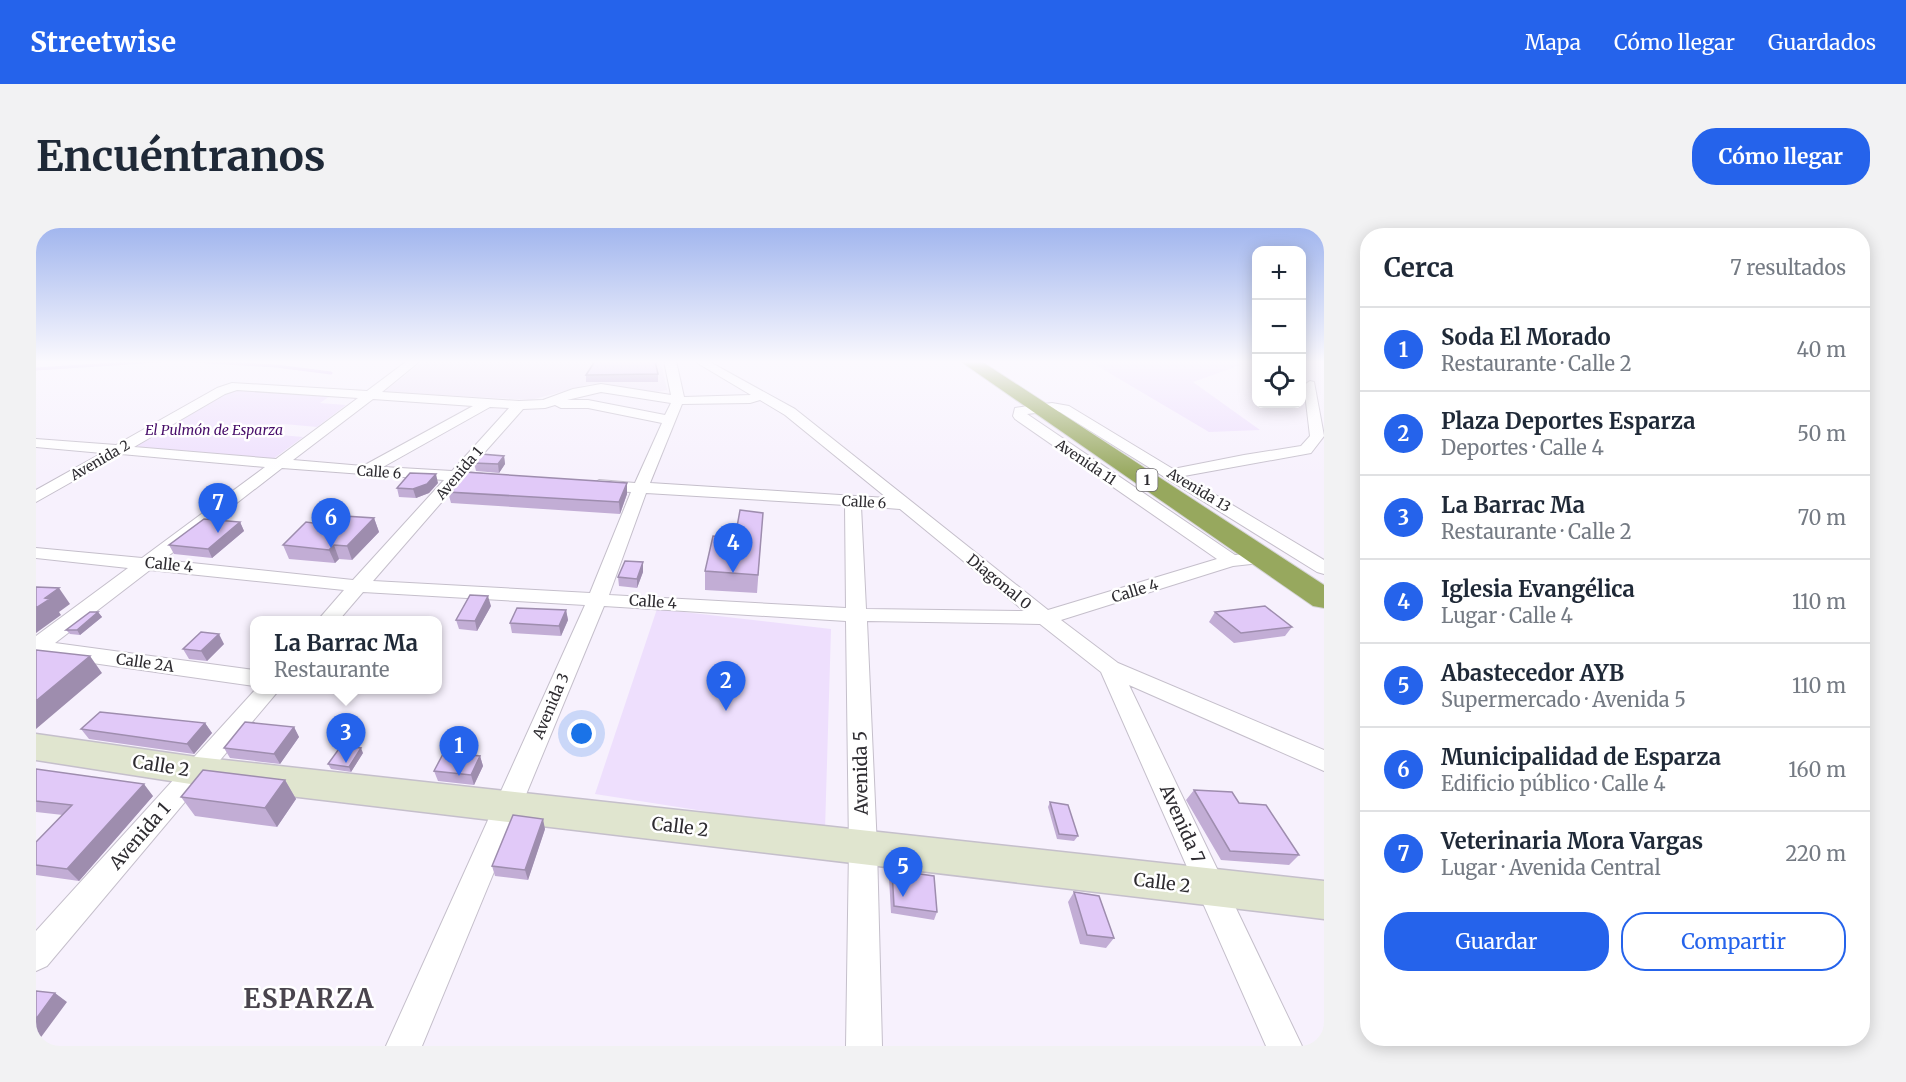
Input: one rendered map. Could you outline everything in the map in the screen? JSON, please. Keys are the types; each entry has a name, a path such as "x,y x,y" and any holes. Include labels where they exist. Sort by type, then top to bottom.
{"highway":[{"name":"1","path":"1026,399 1324,599"}],"street":[{"name":"Avenida 2","path":"40,492 206,399"},
{"path":"36,647 365,399"},
{"path":"424,399 519,405 588,404 668,420"},
{"path":"545,404 558,399"},
{"path":"673,399 711,402 748,399"},
{"name":"Diagonal 0","path":"767,399 790,412 1110,668 1324,761"},
{"path":"1172,474 1244,459 1310,453 1317,436 1312,399"},
{"name":"Avenida 3","path":"404,1046 598,598 640,488 678,400"},
{"path":"366,471 486,404"},
{"name":"Avenida 1","path":"332,616 458,477 488,438 519,405"},
{"name":"Avenida 13","path":"1039,408 1064,409 1324,568"},
{"name":"Avenida 11","path":"1039,408 1020,411 1020,416 1231,561"},
{"name":"Calle 6","path":"36,443 366,471 504,479"},
{"name":"Calle 6","path":"583,484 903,504"},
{"name":"Avenida 5","path":"853,501 863,848 864,1046"},
{"name":"Calle 4","path":"36,553 358,586 598,598 857,615 1045,618 1231,561 1263,558"},
{"name":"Calle 2A","path":"36,647 250,677"},
{"name":"Avenida 7","path":"1110,668 1284,1046"},
{"name":"Avenida 1","path":"36,955 264,694"},
{"name":"Calle 2","path":"36,747 197,771 1211,889 1324,900"}],"green space":[{"name":"El Pulmón de Esparza","path":"212,399 325,399 320,403 346,405 317,427 284,424 269,434 303,437 273,459 128,447"},
{"path":"1154,399 1217,399 1260,430 1209,432"},
{"path":"657,609 831,629 825,830 595,794"}],"building":[{"path":"481,454 504,456 498,464 474,463"},
{"path":"464,472 627,483 619,502 448,492"},
{"path":"410,473 436,474 427,484 413,489 397,488"},
{"path":"740,510 763,513 758,575 705,571 713,536 735,538"},
{"path":"329,515 374,518 347,546 334,545 329,550 283,545 306,522 320,524"},
{"path":"204,519 240,522 208,549 169,545"},
{"path":"625,561 643,562 637,579 618,577"},
{"path":"36,587 59,588 45,598 50,599 36,608"},
{"path":"470,595 488,596 475,621 456,620"},
{"path":"1265,606 1292,627 1241,633 1215,612"},
{"path":"517,608 566,610 559,626 510,623"},
{"path":"90,612 98,612 77,630 66,630"},
{"path":"201,632 219,634 201,651 183,649"},
{"path":"36,650 90,656 36,701"},
{"path":"100,712 205,723 187,744 81,729"},
{"path":"245,722 294,727 274,754 224,748"},
{"path":"341,746 361,748 349,767 328,764"},
{"path":"444,752 480,756 471,775 434,771"},
{"path":"36,769 144,784 67,869 36,865 36,842 72,805 36,801"},
{"path":"203,770 285,780 265,808 181,797"},
{"path":"1194,790 1232,792 1239,803 1266,805 1299,855 1230,851"},
{"path":"1050,802 1068,805 1078,836 1059,834"},
{"path":"513,815 543,819 525,870 492,866"},
{"path":"892,870 934,876 937,912 894,906"},
{"path":"1074,892 1099,896 1114,938 1087,935"},
{"path":"36,991 55,993 36,1019"}],"place":[{"name":"Veterinaria Mora Vargas","path":"218,533"},
{"name":"Municipalidad de Esparza","path":"331,548"},
{"name":"Iglesia Evangélica","path":"733,573"},
{"name":"Plaza Deportes Esparza","path":"726,711"},
{"name":"La Barrac Ma","path":"346,763"},
{"name":"Soda El Morado","path":"459,776"},
{"name":"Abastecedor AYB","path":"903,897"}],"district":[{"name":"ESPARZA","path":"309,999"}]}
